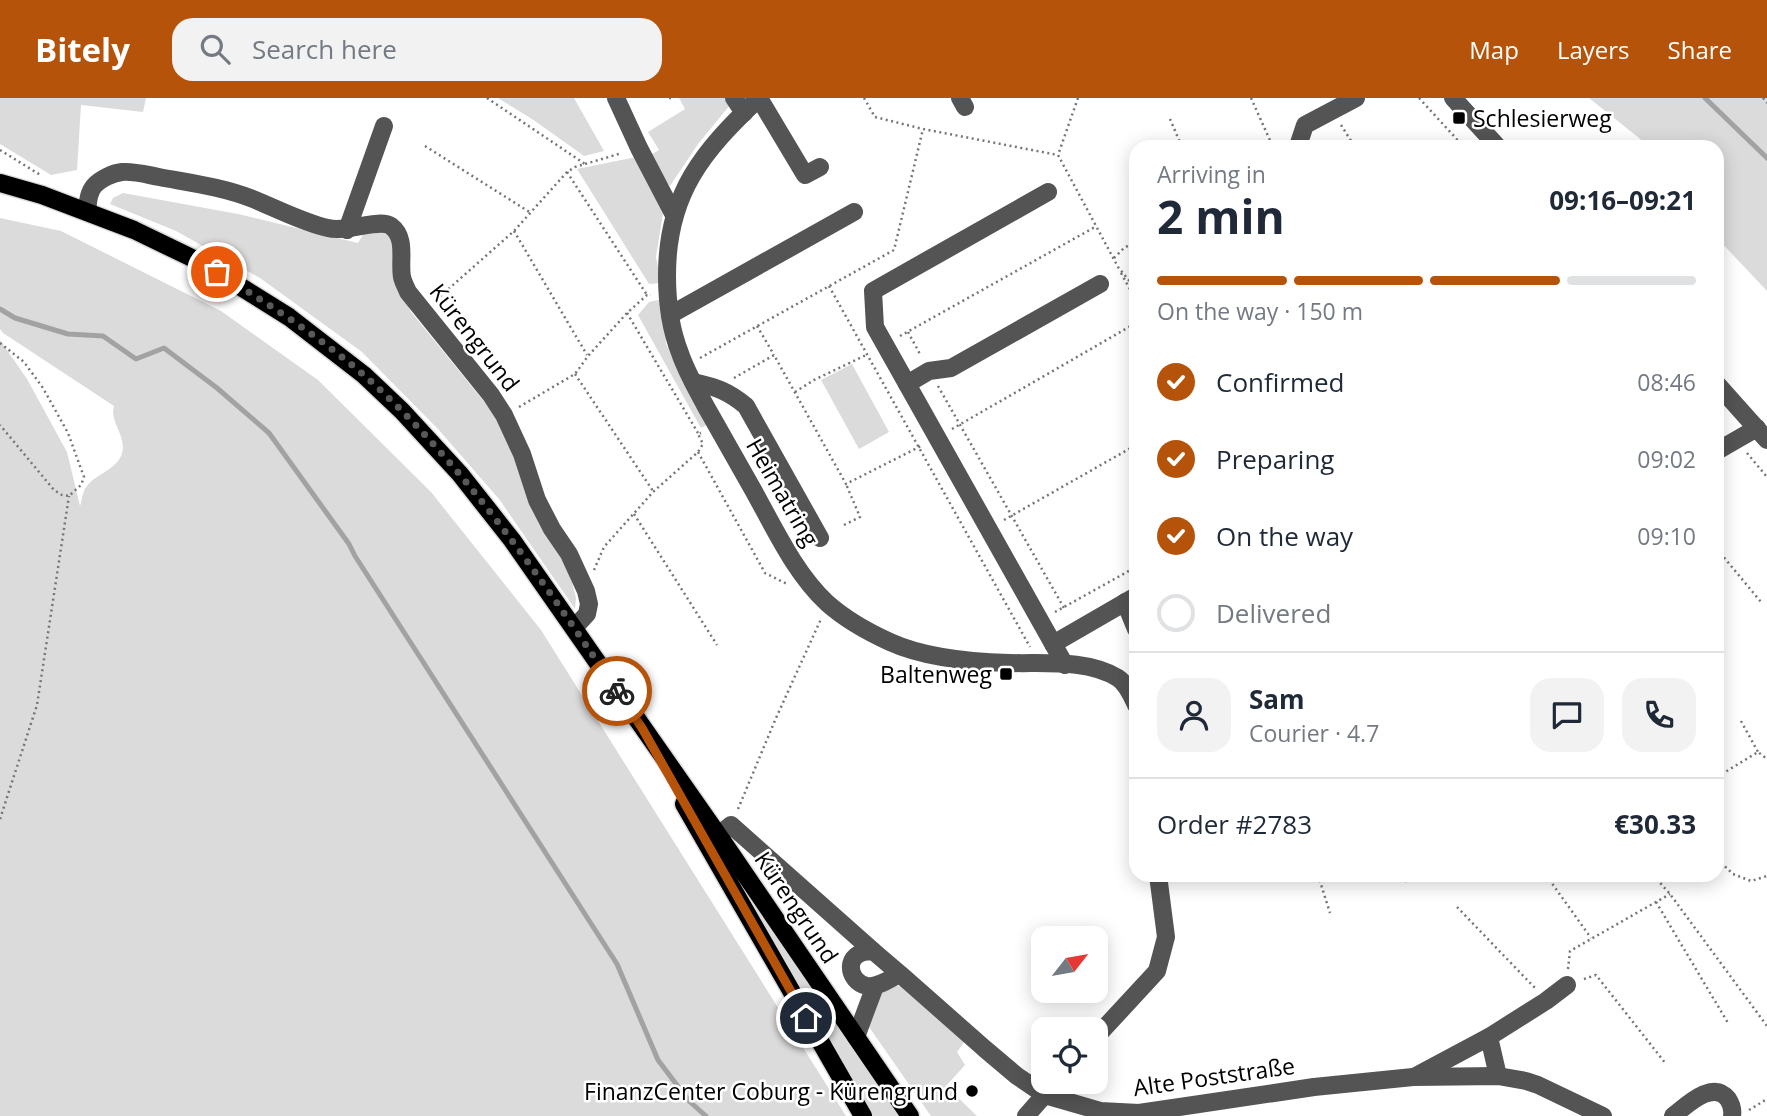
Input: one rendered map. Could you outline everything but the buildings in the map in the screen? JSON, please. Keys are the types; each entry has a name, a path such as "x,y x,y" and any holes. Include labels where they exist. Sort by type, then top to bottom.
{"main road":[{"name":"Kürengrund","path":"0,183 42,195 134,230 217,272 289,317 363,375 401,411 460,474 512,540 719,835 910,1116"},
{"name":"Kürengrund","path":"719,835 863,1116"}],"street":[{"path":"616,98 674,215"},
{"path":"759,98 806,176 820,167"},
{"name":"Heimatring","path":"759,98 739,105 682,193 674,215 667,251 667,295 679,352 689,374 795,564 828,603 855,623 891,643 958,659 1093,668 1118,678 1129,692"},
{"path":"1300,140 1305,125 1356,98"},
{"path":"1453,98 1492,140"},
{"path":"347,230 384,126"},
{"name":"Kürengrund","path":"87,211 89,195 97,183 114,174 130,172 215,187 327,228 347,230 380,223 389,225 396,231 401,245 402,278 408,292 504,415 522,454 537,500 569,554 586,591"},
{"path":"1048,192 873,291 875,327 1065,665"},
{"path":"670,315 854,212"},
{"path":"908,384 929,371 951,368 1100,284"},
{"path":"689,374 733,395 746,406 820,538"},
{"path":"1724,392 1762,434 1724,448"},
{"path":"574,628 587,614 589,604 586,591"},
{"path":"1053,644 1129,600"},
{"name":"Alte Poststraße","path":"719,835 873,951 1017,1076 1031,1081"},
{"path":"1108,1024 1157,971 1166,937 1159,882"},
{"path":"873,951 863,951 853,957 853,974 861,983 875,986 900,974"},
{"name":"Alte Poststraße","path":"1413,1077 1489,1037 1567,985"},
{"path":"856,1037 875,986"},
{"path":"1489,1037 1498,1076"},
{"name":"Alte Poststraße","path":"1063,1094 1100,1111 1139,1113 1314,1087 1413,1077 1498,1076 1538,1085 1603,1116"},
{"path":"1673,1116 1709,1092 1727,1098 1733,1110 1740,1113"},
{"path":"1026,1116 1045,1094"}],"path":[{"path":"487,98 585,164"},
{"path":"864,98 875,117 1058,155"},
{"path":"1078,98 1058,155 1129,287"},
{"path":"1251,98 1270,140"},
{"path":"1419,98 1458,140"},
{"path":"1763,98 1767,103"},
{"path":"1333,110 1350,140"},
{"path":"1170,120 1179,140"},
{"path":"689,374 757,327 894,250 923,129"},
{"path":"425,146 531,213"},
{"path":"424,312 514,231 567,172 575,167 639,148"},
{"path":"0,150 46,178 42,195"},
{"path":"504,415 575,374 626,313 647,295 567,172"},
{"path":"1063,608 908,332 1095,227"},
{"path":"514,231 588,356"},
{"path":"1114,258 1129,245"},
{"path":"1118,267 1129,280"},
{"path":"829,286 1034,653 1048,650 1053,644"},
{"path":"586,591 604,547 653,492 704,444 626,313"},
{"path":"757,327 846,484 860,516 844,525"},
{"path":"960,424 1129,327"},
{"path":"0,343 24,362 43,388 68,433 84,477 82,485 69,496 37,705 0,819"},
{"path":"795,392 867,354"},
{"path":"718,387 774,355"},
{"path":"575,374 653,492"},
{"path":"0,425 54,490 69,496"},
{"path":"698,435 717,426"},
{"path":"846,484 937,437"},
{"path":"1012,516 1129,449"},
{"path":"698,452 765,573 790,585"},
{"path":"634,514 716,645"},
{"path":"1724,557 1761,602"},
{"path":"1040,621 1129,571"},
{"path":"719,835 828,603"},
{"path":"1741,721 1758,752 1767,759"},
{"path":"1724,773 1758,752"},
{"path":"1724,866 1733,874 1751,881 1767,876"},
{"path":"1320,882 1331,913"},
{"path":"1551,882 1592,939"},
{"path":"1659,882 1767,1026"},
{"path":"1666,1064 1597,975 1567,985 1570,951 1670,894"},
{"path":"1656,902 1728,1023"},
{"path":"1457,907 1546,1001"},
{"path":"1740,1113 1767,1099"}],"shaded area":[{"path":"0,98 146,98 143,112 81,105 77,170 51,175 0,144"},
{"path":"498,98 574,98 604,151 584,156"},
{"path":"679,98 726,98 730,105 698,144 670,186 647,157 659,150 648,132 685,109"},
{"path":"1589,98 1767,98 1767,291 1724,245 1724,140 1642,140"},
{"path":"636,157 664,207 656,257 661,283 649,284 577,169"},
{"path":"123,193 238,214 358,243 364,233 379,229 388,234 394,244 396,278 411,312 495,415 517,461 539,524 569,571 576,598 575,609 499,499 438,429 362,352 260,278 176,231 110,204 113,198"},
{"path":"0,218 61,231 221,311 318,380 431,492 541,630 846,1116 0,1116 0,340 27,379 67,452 80,506 87,486 120,459 123,447 114,418 114,406 0,329"},
{"path":"663,299 666,344 707,425 701,428 638,315 649,302"},
{"path":"852,364 889,432 859,449 821,380"},
{"path":"745,887 901,1116 873,1116 742,888"},
{"path":"904,985 965,1041 957,1052 965,1065 946,1086 977,1116 931,1116 869,1027 883,988"}],"waterway":[{"path":"1705,98 1767,158"},
{"path":"0,309 15,318 68,334 103,336 136,359 164,348 217,388 269,433 349,544 617,964 658,1060 689,1101 706,1116"}],"way so far":[{"path":"217,272 289,317 363,375 401,411 460,474 512,540 617,691"}],"place":[{"name":"Schlesierweg","path":"1459,118"},
{"name":"Baltenweg","path":"1006,674"},
{"name":"FinanzCenter Coburg - Kürengrund","path":"972,1091"}],"route":[{"path":"617,691 642,728 806,1018"}]}
